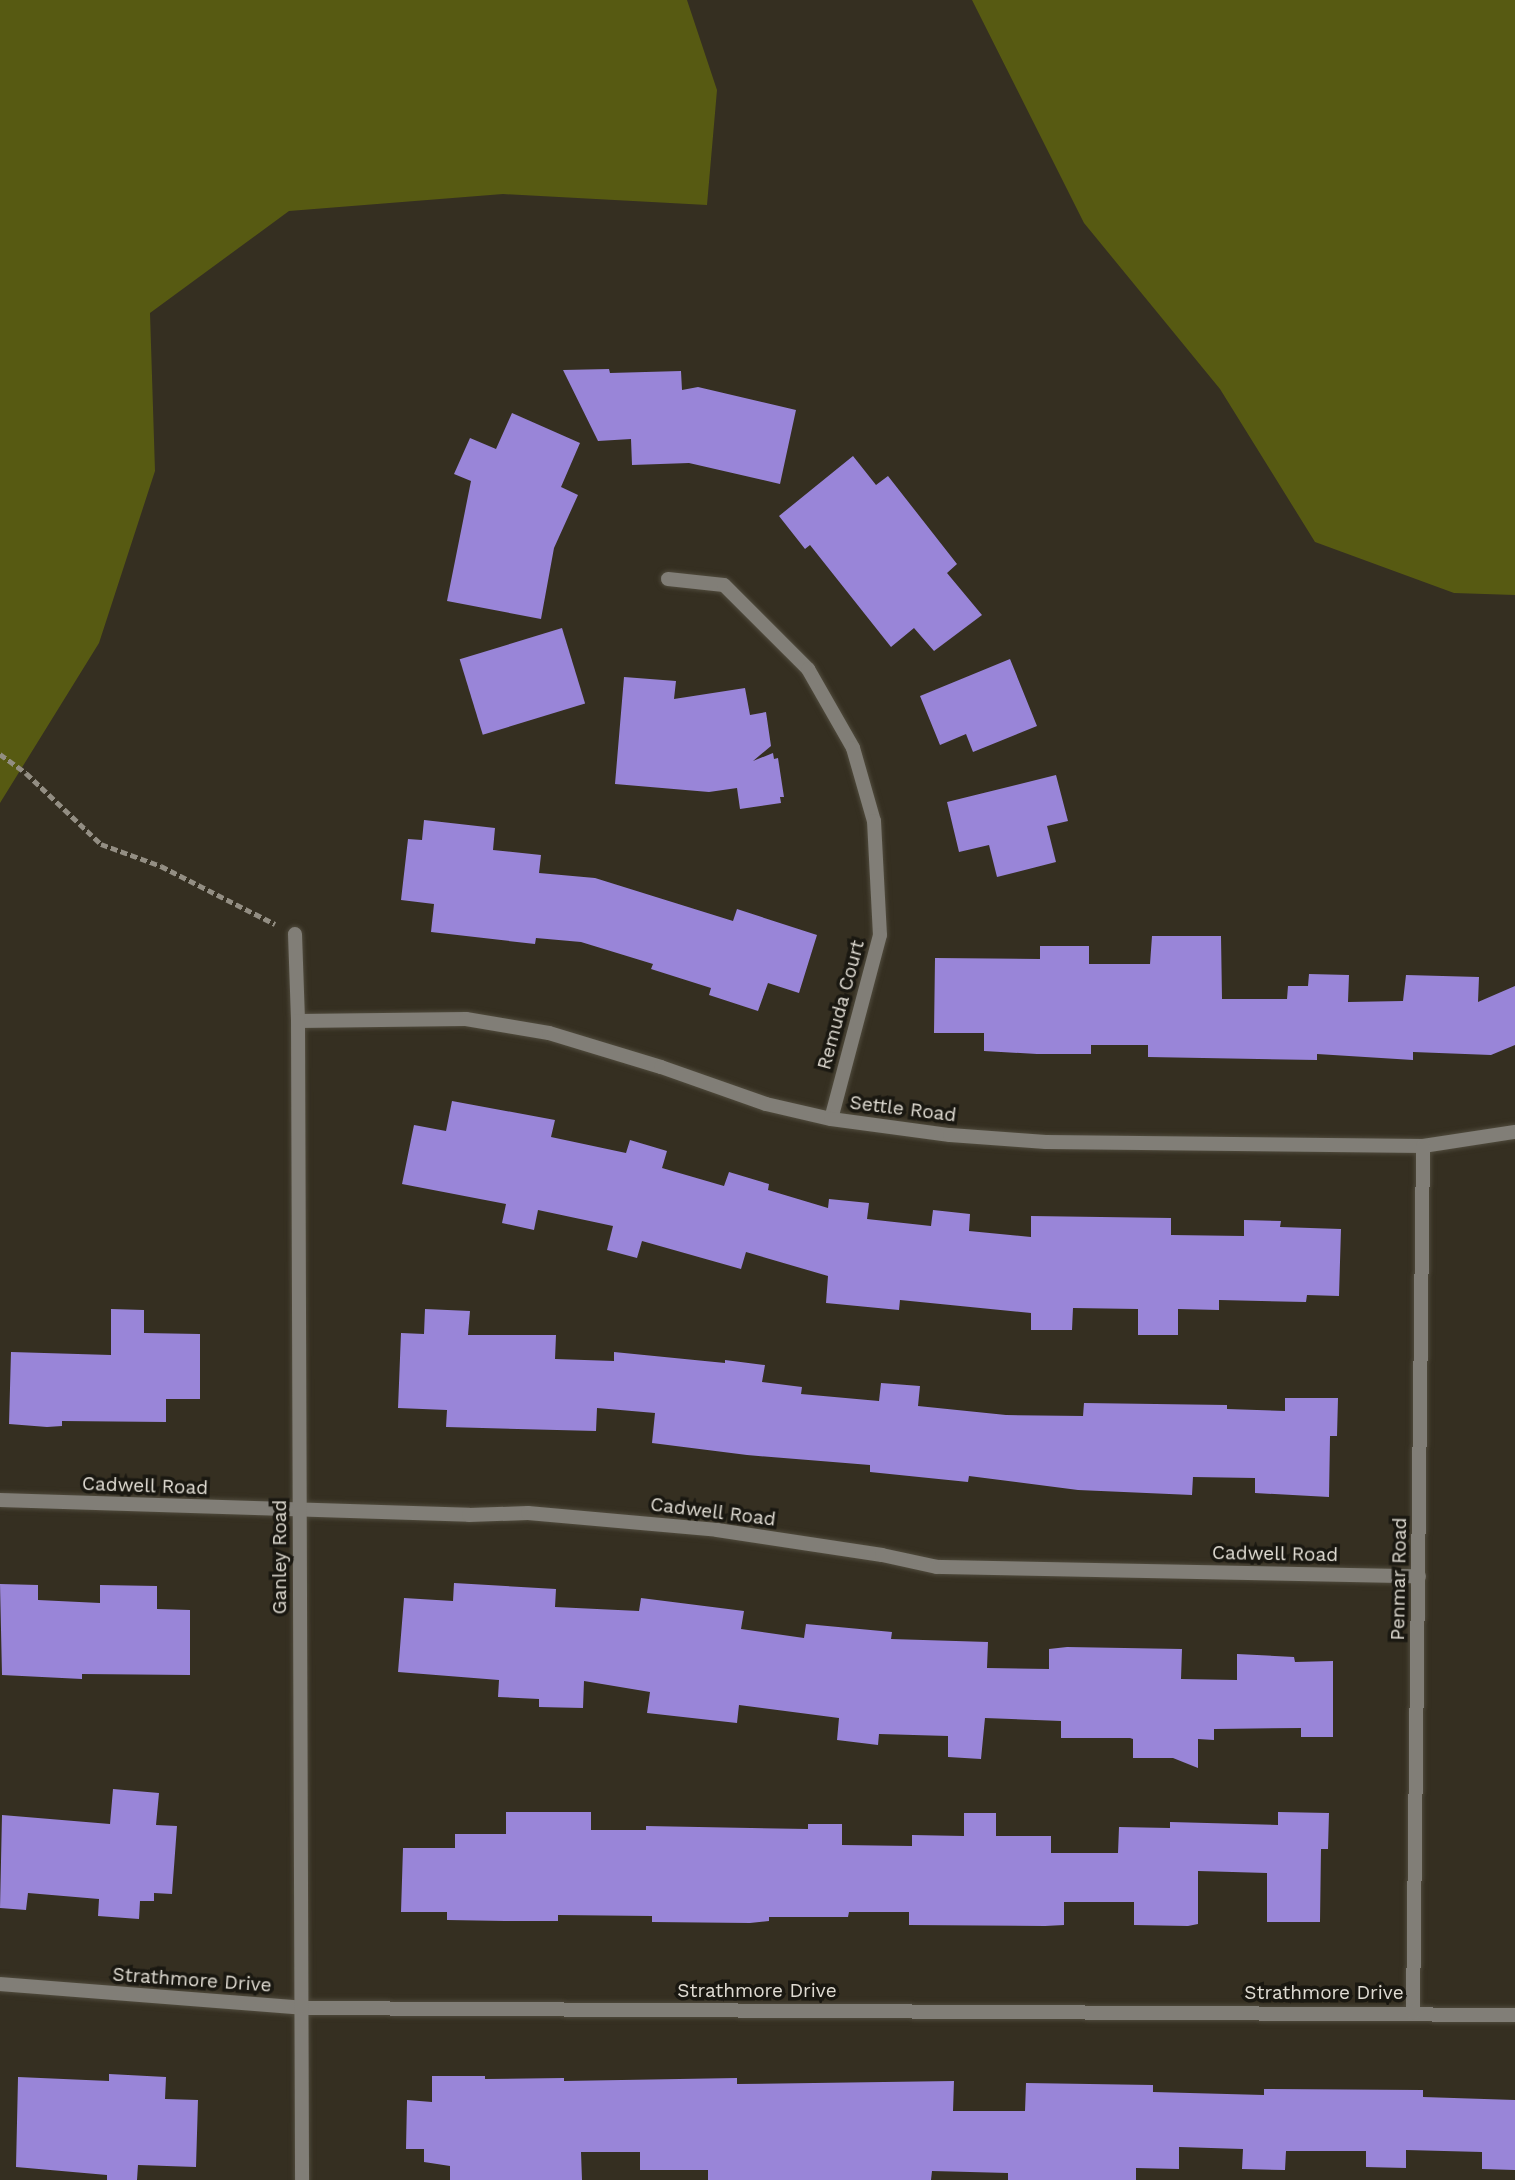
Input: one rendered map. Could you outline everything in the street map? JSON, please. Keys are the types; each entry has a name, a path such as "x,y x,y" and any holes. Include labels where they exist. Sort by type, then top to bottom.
{"street":[{"name":"Remuda Court","path":"668,579 724,585 808,669 853,748 874,821 880,935 831,1119"},
{"name":"Ganley Road","path":"295,934 298,1021 302,2180"},
{"name":"Settle Road","path":"298,1021 466,1019 550,1033 661,1067 766,1104 831,1119 950,1135 1046,1142 1423,1146 1515,1132"},
{"name":"Penmar Road","path":"1413,2013 1423,1146"},
{"name":"Cadwell Road","path":"0,1500 469,1516 528,1513 662,1524 882,1555 937,1567 1419,1576"},
{"name":"Strathmore Drive","path":"0,1984 302,2008 1515,2015"}],"path":[{"path":"0,754 26,773 101,844 161,866 295,934"}],"shaded area":[{"path":"0,0 687,0 717,90 707,205 503,194 289,211 150,313 155,471 99,643 0,803"},
{"path":"972,0 1515,0 1515,595 1454,593 1315,542 1220,389 1084,223"}],"building":[{"path":"609,369 610,373 681,371 682,390 698,387 796,410 780,484 689,463 632,465 631,439 598,441 563,370"},
{"path":"512,413 580,443 561,487 578,495 554,548 541,619 447,601 471,481 454,474 470,438 496,449"},
{"path":"853,456 876,485 888,476 957,564 947,573 982,615 934,651 914,628 891,647 810,545 805,549 779,516"},
{"path":"562,628 585,704 483,735 460,659"},
{"path":"1010,659 1037,726 973,752 966,734 940,745 920,696"},
{"path":"624,677 676,681 674,699 745,688 750,715 766,712 771,746 753,761 773,753 774,759 778,758 784,797 780,797 781,803 740,809 737,788 709,792 615,784"},
{"path":"1056,775 1068,821 1047,826 1056,862 997,877 989,845 959,852 947,802"},
{"path":"424,820 495,828 493,850 541,855 539,873 595,878 733,921 737,909 817,935 799,993 768,983 758,1011 709,995 711,988 651,969 653,964 581,942 536,938 535,944 431,932 434,904 401,900 408,839 422,840"},
{"path":"1152,936 1221,936 1222,999 1287,999 1288,986 1308,986 1309,974 1349,975 1348,1002 1403,1001 1406,975 1479,977 1478,1002 1515,986 1515,1045 1491,1055 1413,1052 1413,1060 1317,1054 1317,1060 1148,1057 1148,1045 1091,1045 1091,1054 984,1051 984,1033 934,1033 935,958 1040,959 1040,946 1089,946 1089,964 1150,964"},
{"path":"452,1101 555,1120 551,1137 626,1153 630,1140 667,1151 662,1168 724,1186 729,1172 769,1184 768,1190 828,1208 829,1199 869,1203 867,1219 931,1226 933,1210 970,1214 969,1231 1031,1237 1031,1216 1171,1218 1171,1235 1244,1236 1244,1220 1281,1221 1280,1227 1341,1229 1339,1296 1307,1295 1306,1302 1219,1300 1219,1310 1178,1309 1178,1335 1138,1335 1138,1309 1073,1308 1072,1330 1031,1330 1031,1313 900,1300 899,1310 826,1303 828,1276 746,1252 741,1269 642,1241 637,1258 607,1250 613,1226 538,1210 534,1230 502,1223 506,1204 402,1184 414,1125 446,1131"},
{"path":"111,1309 144,1310 144,1333 200,1334 200,1399 166,1399 166,1422 62,1421 62,1426 47,1427 9,1424 11,1352 111,1355"},
{"path":"425,1309 470,1311 468,1335 556,1335 555,1359 614,1361 614,1352 725,1363 725,1360 765,1365 762,1382 802,1387 801,1394 879,1401 881,1383 920,1386 918,1406 1006,1415 1083,1416 1084,1403 1227,1405 1227,1409 1285,1411 1285,1398 1338,1398 1337,1436 1330,1436 1329,1497 1255,1493 1255,1478 1193,1477 1192,1495 1078,1490 969,1476 968,1482 870,1472 870,1465 747,1455 652,1443 655,1413 597,1408 596,1431 446,1427 447,1410 398,1408 401,1333 424,1334"},
{"path":"454,1583 556,1589 555,1607 639,1611 641,1598 744,1611 741,1629 804,1638 806,1624 892,1632 891,1639 988,1642 987,1668 1049,1669 1049,1649 1067,1647 1182,1649 1181,1679 1237,1680 1237,1654 1294,1657 1295,1662 1333,1661 1333,1737 1301,1737 1301,1728 1214,1729 1214,1740 1198,1739 1198,1768 1173,1758 1133,1758 1133,1739 1130,1738 1061,1738 1061,1721 985,1718 981,1759 948,1757 948,1736 879,1734 878,1745 837,1740 839,1718 739,1705 737,1723 647,1713 650,1692 584,1681 583,1708 539,1707 539,1699 498,1697 499,1680 398,1672 404,1598 453,1601"},
{"path":"0,1584 38,1585 38,1600 100,1603 100,1585 157,1586 157,1609 190,1610 190,1675 82,1674 82,1679 2,1675"},
{"path":"113,1789 159,1793 156,1825 177,1826 172,1894 154,1893 154,1901 140,1901 139,1919 98,1916 99,1899 28,1893 26,1910 0,1908 2,1815 110,1824"},
{"path":"506,1812 591,1812 591,1830 646,1830 646,1826 808,1829 808,1824 842,1824 842,1845 912,1846 912,1835 964,1836 964,1813 996,1813 996,1836 1051,1836 1051,1853 1118,1853 1119,1827 1170,1828 1170,1822 1278,1825 1278,1812 1329,1813 1328,1849 1321,1849 1320,1922 1267,1922 1267,1873 1198,1871 1198,1924 1188,1926 1134,1925 1134,1902 1064,1902 1064,1925 1045,1926 909,1925 909,1912 849,1912 848,1917 769,1917 769,1921 750,1923 652,1922 652,1916 558,1915 558,1921 447,1920 447,1912 401,1912 403,1848 455,1848 455,1834 506,1834"},
{"path":"109,2074 166,2077 165,2099 198,2100 196,2167 138,2165 137,2180 107,2180 107,2175 16,2167 18,2077 109,2081"},
{"path":"432,2076 485,2076 485,2079 564,2078 564,2081 737,2078 737,2084 954,2081 953,2111 1025,2111 1026,2083 1153,2085 1153,2092 1264,2095 1264,2089 1423,2090 1423,2097 1515,2100 1515,2170 1482,2169 1482,2152 1406,2150 1406,2168 1366,2167 1366,2151 1286,2151 1285,2170 1242,2169 1243,2149 1179,2147 1179,2169 1136,2168 1136,2180 1008,2180 1008,2173 932,2171 931,2180 708,2180 708,2170 640,2170 640,2152 581,2152 582,2180 450,2180 450,2166 424,2162 424,2149 406,2149 407,2100 432,2102"}]}
